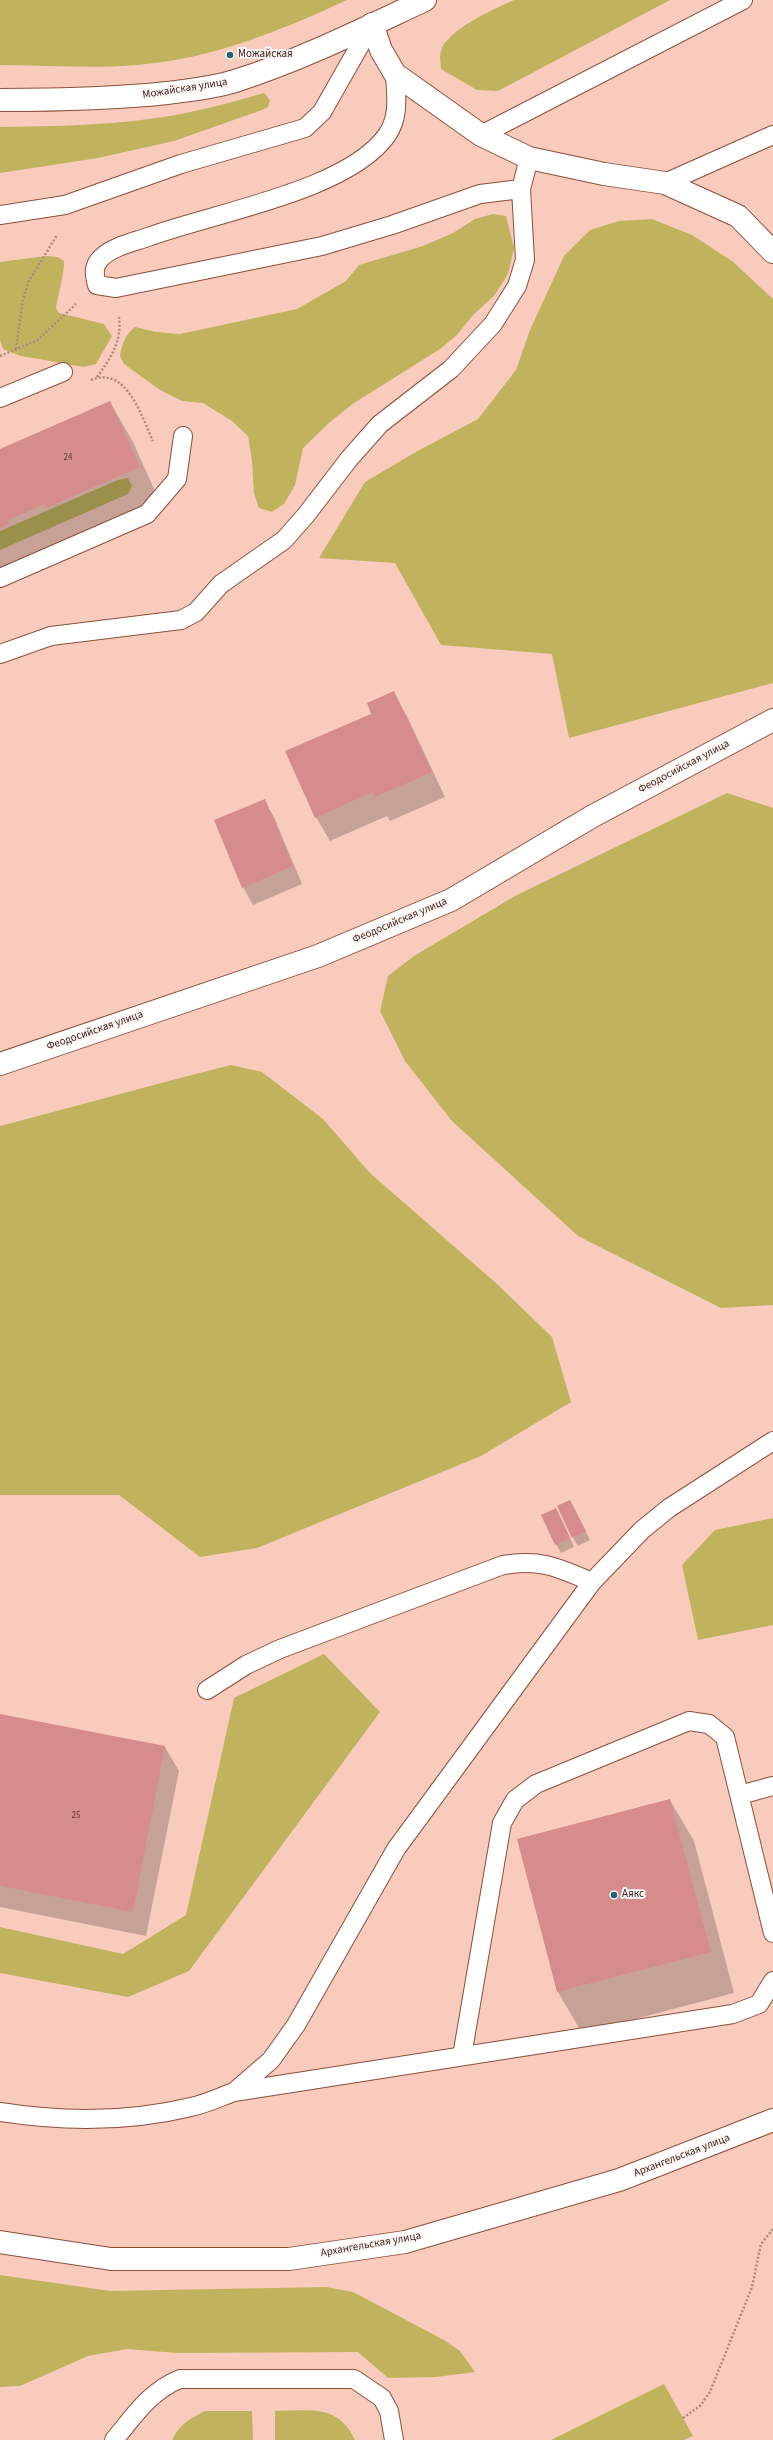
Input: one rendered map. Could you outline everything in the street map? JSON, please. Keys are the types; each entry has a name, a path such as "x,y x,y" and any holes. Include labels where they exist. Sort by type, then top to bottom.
{"street":[{"name":"Можайская улица","path":"0,100 66,100 142,96 199,89 234,81 310,54 425,0"},
{"path":"372,24 381,50 395,74 481,135 529,158 604,174 665,183 738,216 773,252"},
{"name":"Феодосийская улица","path":"0,1064 318,956 451,900 593,816 773,720"},
{"name":"Архангельская улица","path":"0,2242 111,2259 289,2259 405,2242 619,2180 773,2120"}],"lane":[{"path":"481,135 743,0"},
{"path":"0,215 65,205 181,164 305,128 322,112 372,24"},
{"path":"395,74 397,110 393,121 387,135 364,158 334,177 268,201 180,225 116,249 102,257 96,266 94,273 97,285 116,288 322,246 392,225 480,194 521,189"},
{"path":"665,183 773,135"},
{"path":"0,654 51,636 181,620 196,612 222,584 284,540 306,516 349,459 380,424 451,369 494,324 517,286 525,260 521,189 529,158"},
{"path":"0,398 63,372"},
{"path":"0,578 147,514 177,479 184,436"},
{"path":"234,2092 271,2060 292,2031 396,1849 592,1582 642,1530 669,1508 773,1441"},
{"path":"207,1690 246,1665 280,1649 503,1565 527,1561 553,1565 592,1582"},
{"path":"462,2056 502,1822 515,1800 536,1784 689,1721 709,1724 725,1737 770,1905 773,1933"},
{"path":"740,1795 773,1786"},
{"path":"0,2112 84,2120 151,2115 192,2107 234,2092 733,2014 759,2004 773,1981"},
{"path":"114,2440 154,2394 165,2386 180,2380 346,2379 354,2379 382,2398 389,2411 394,2440"}],"path":[{"path":"16,349 23,299 28,282 59,232"},
{"path":"0,356 38,340 97,285"},
{"path":"90,380 96,377 111,360 121,331 116,288"},
{"path":"96,377 116,380 132,394 154,443"},
{"path":"683,2418 700,2406 710,2392 752,2288 761,2244 773,2229"}],"shaded area":[{"path":"0,0 347,0 271,33 192,57 137,65 86,67 0,65"},
{"path":"514,0 670,0 498,91 477,90 441,69 440,53 445,43 452,35 496,8"},
{"path":"264,93 270,100 268,107 174,141 98,158 0,173 0,127 56,126 149,119 207,108"},
{"path":"493,214 506,216 514,248 508,274 494,296 473,315 457,335 440,349 354,403 330,422 303,448 295,485 284,504 272,512 259,508 254,493 252,461 248,436 232,421 203,403 182,401 160,390 124,364 120,356 124,340 135,327 156,332 180,334 297,309 346,281 359,265 423,246 453,233 475,219"},
{"path":"652,219 692,235 732,261 773,299 773,683 569,738 552,654 441,645 395,563 319,558 365,482 414,453 478,419 516,370 530,330 564,256 590,230 619,221"},
{"path":"46,256 58,257 64,261 56,308 59,313 104,324 112,336 96,364 84,367 21,356 3,349 0,340 0,262"},
{"path":"128,478 132,486 128,494 0,550 0,531 118,480"},
{"path":"727,793 773,808 773,1305 721,1308 578,1236 452,1121 405,1061 380,1011 388,976 414,956 515,896"},
{"path":"231,1065 262,1072 323,1119 370,1173 497,1284 552,1337 571,1402 481,1456 257,1548 200,1557 119,1495 0,1495 0,1126"},
{"path":"773,1518 773,1625 698,1640 682,1565 715,1530"},
{"path":"324,1654 380,1712 189,1971 128,1997 0,1973 0,1927 123,1954 186,1915 234,1698"},
{"path":"0,2275 110,2291 326,2287 353,2292 444,2340 460,2351 475,2372 436,2377 388,2378 358,2352 177,2353 127,2349 88,2356 20,2386 0,2387"},
{"path":"664,2384 693,2436 684,2440 551,2440"},
{"path":"311,2410 331,2415 340,2420 348,2428 355,2440 275,2440 275,2411"},
{"path":"205,2411 252,2411 253,2440 172,2440 178,2430 186,2422"}],"building":[{"path":"110,401 140,467 46,508 45,504 8,520 9,524 0,528 0,449"},
{"path":"394,691 432,772 375,797 373,792 315,818 285,751 371,714 367,703"},
{"path":"265,799 293,866 242,888 214,820"},
{"path":"570,1500 586,1531 572,1538 557,1506"},
{"path":"556,1508 570,1538 555,1545 541,1515"},
{"path":"0,1714 165,1746 133,1912 0,1886"},
{"name":"Аякс","path":"670,1799 711,1952 557,1992 517,1839"}],"place":[{"name":"Можайская","path":"230,55"},
{"name":"Аякс","path":"614,1895"}]}
